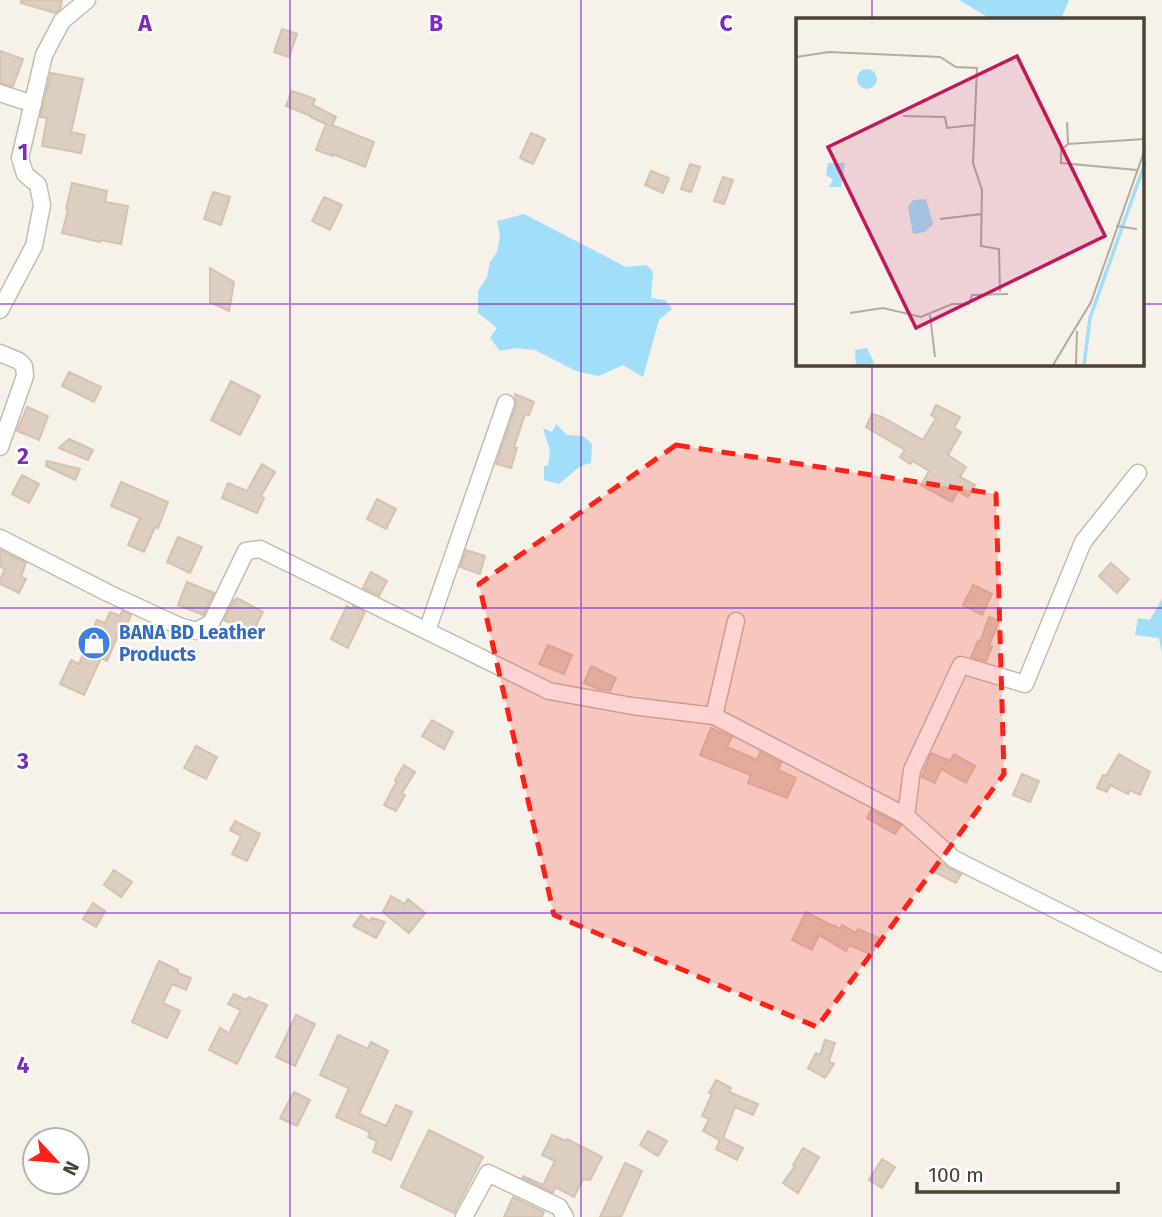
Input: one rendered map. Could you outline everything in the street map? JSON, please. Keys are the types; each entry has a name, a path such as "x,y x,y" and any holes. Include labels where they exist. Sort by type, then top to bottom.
{"street":[{"path":"0,310 34,246 42,205 38,186 25,174 20,158 44,55 62,21 87,0"},
{"path":"0,93 33,104"},
{"path":"0,353 19,361 24,366 25,376 0,447"},
{"path":"427,631 506,403"},
{"path":"906,816 912,770 961,665 1025,684 1083,542 1138,473"},
{"path":"0,538 179,626 196,631 211,623 246,551 260,549 549,691 632,706 713,716 906,816 954,859 1162,963"},
{"path":"713,716 736,621"},
{"path":"464,1217 488,1173 559,1207 565,1217"}],"highlighted area":[{"path":"676,445 996,494 1004,774 817,1027 554,915 479,584"}],"water":[{"path":"959,0 1069,0 1061,18 989,18"},
{"path":"524,214 626,267 647,265 653,272 651,298 665,300 672,309 659,320 643,377 623,365 599,376 576,371 535,350 515,348 500,351 490,338 497,328 478,313 478,291 497,252 500,236 497,221"},
{"path":"556,424 567,435 583,436 592,444 591,463 580,466 559,484 544,480 544,466 548,465 550,451 543,428 552,432"},
{"path":"1162,599 1162,654 1159,638 1135,635 1138,618 1150,620"}],"building":[{"path":"21,0 62,0 60,9 55,13 21,3"},
{"path":"282,29 297,34 289,57 274,52"},
{"path":"0,51 23,59 13,86 0,83"},
{"path":"51,73 83,79 71,132 85,135 81,153 42,146 47,118 40,117"},
{"path":"292,91 315,99 313,105 336,117 332,125 374,142 365,167 316,150 326,124 286,106"},
{"path":"531,133 545,139 533,164 520,158"},
{"path":"690,164 700,167 691,192 681,189"},
{"path":"651,171 669,178 663,193 645,185"},
{"path":"723,177 733,180 724,204 714,201"},
{"path":"72,183 107,191 105,202 128,206 121,244 62,233"},
{"path":"213,192 230,197 221,225 204,219"},
{"path":"324,197 342,205 330,230 312,221"},
{"path":"210,268 234,282 229,311 210,302"},
{"path":"69,372 101,387 94,402 62,386"},
{"path":"231,381 260,396 240,435 211,420"},
{"path":"515,394 534,402 529,415 525,414 514,447 517,448 511,468 496,464 516,406"},
{"path":"936,405 960,417 954,428 961,432 948,455 966,467 960,477 975,485 968,497 958,491 952,502 921,485 929,471 900,457 905,450 866,427 872,414 923,440 936,418 931,415"},
{"path":"27,407 48,416 39,440 17,431"},
{"path":"69,439 93,450 88,460 59,448"},
{"path":"47,461 80,469 75,480 46,466"},
{"path":"262,464 275,472 261,496 264,498 257,513 222,498 228,483 247,491"},
{"path":"22,475 39,484 29,503 12,494"},
{"path":"121,482 168,502 158,528 155,527 144,552 128,545 140,518 111,506"},
{"path":"377,499 396,509 386,529 367,519"},
{"path":"178,537 202,547 190,573 167,562"},
{"path":"0,550 26,563 21,577 26,579 19,593 0,584 5,569 0,567"},
{"path":"466,550 485,556 480,574 460,567"},
{"path":"1111,563 1129,579 1117,593 1099,576"},
{"path":"371,572 387,581 379,596 363,588"},
{"path":"187,582 214,593 203,615 178,605"},
{"path":"973,585 992,594 982,615 963,605"},
{"path":"237,598 263,612 252,634 224,620"},
{"path":"347,606 365,612 348,648 331,639"},
{"path":"122,611 131,615 125,629 121,628 107,661 101,658 84,695 60,684 71,660 79,664 97,620 105,623 110,612 120,616"},
{"path":"989,617 999,621 986,661 971,657"},
{"path":"548,645 572,655 564,674 539,664"},
{"path":"591,666 616,678 610,691 584,683"},
{"path":"432,720 453,732 444,749 422,736"},
{"path":"711,728 732,737 727,747 757,760 760,752 781,763 778,770 796,778 787,798 748,783 751,775 700,755"},
{"path":"196,746 217,757 206,779 184,768"},
{"path":"931,753 950,761 954,754 975,766 966,783 941,769 935,783 922,777"},
{"path":"1119,754 1150,772 1140,795 1130,790 1128,794 1110,785 1107,792 1097,788"},
{"path":"404,765 415,772 402,793 405,795 396,811 384,805"},
{"path":"1022,774 1039,781 1030,802 1013,795"},
{"path":"871,810 901,825 895,834 867,818"},
{"path":"235,821 260,834 247,861 232,854 241,836 230,830"},
{"path":"940,861 961,874 956,883 934,872"},
{"path":"114,870 132,882 121,897 104,885"},
{"path":"391,896 405,904 408,899 425,913 409,933 383,912"},
{"path":"93,903 105,911 96,927 83,919"},
{"path":"806,912 840,929 842,925 856,933 858,929 879,938 872,955 849,945 846,951 819,935 812,950 792,940"},
{"path":"361,915 369,921 372,918 385,922 376,938 353,926"},
{"path":"159,961 191,978 186,990 172,984 163,1003 180,1011 167,1038 132,1022"},
{"path":"234,994 267,1005 237,1064 209,1050 220,1028 229,1033 241,1010 228,1004"},
{"path":"296,1015 315,1024 295,1066 276,1057"},
{"path":"338,1035 368,1049 371,1042 388,1051 359,1114 386,1126 396,1105 412,1112 391,1160 373,1152 377,1141 368,1137 370,1132 336,1117 349,1088 320,1075"},
{"path":"825,1040 835,1043 829,1061 834,1064 825,1078 808,1068 816,1053 820,1055"},
{"path":"716,1080 731,1088 729,1092 758,1104 753,1115 735,1107 723,1138 743,1148 737,1160 716,1149 720,1140 703,1131 709,1119 702,1116"},
{"path":"294,1092 310,1100 297,1126 280,1118"},
{"path":"429,1130 483,1157 454,1213 401,1187"},
{"path":"648,1131 667,1141 658,1156 640,1145"},
{"path":"552,1135 566,1141 567,1139 602,1157 590,1180 583,1179 574,1197 555,1187 553,1193 522,1178 523,1176 543,1185 555,1161 542,1155"},
{"path":"803,1148 819,1157 798,1193 783,1183"},
{"path":"882,1159 895,1167 882,1188 869,1180"},
{"path":"625,1163 642,1171 621,1217 600,1217"},
{"path":"513,1197 544,1212 542,1217 504,1217"}],"place":[{"name":"BANA BD Leather Products","path":"94,643"}]}
